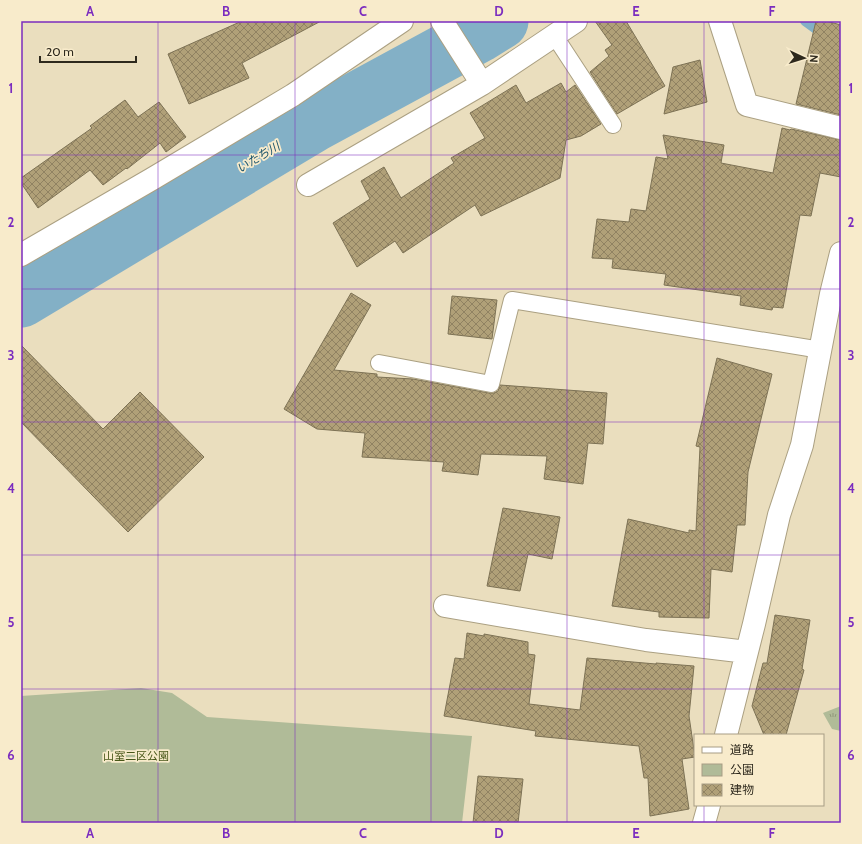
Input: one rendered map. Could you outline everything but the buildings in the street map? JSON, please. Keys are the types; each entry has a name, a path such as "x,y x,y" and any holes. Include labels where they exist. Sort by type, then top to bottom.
{"street":[{"path":"21,254 152,179 293,95 402,21"},
{"path":"442,21 482,84"},
{"path":"308,185 482,84 576,21"},
{"path":"720,21 747,105 841,128"},
{"path":"726,734 779,515 802,445 831,294 841,253"},
{"path":"445,606 646,640 747,652"},
{"path":"704,823 709,806"}],"lane":[{"path":"554,35 613,125"},
{"path":"379,363 491,384 512,300 820,350"}],"green space":[{"name":"山室二区公園","path":"141,688 172,693 207,717 472,736 462,823 21,823 21,696"},
{"path":"841,706 841,731 832,729 823,713"}],"waterway":[{"name":"いたち川","path":"21,299 313,124 479,34 500,21"},
{"path":"805,21 827,37 841,55"}]}
